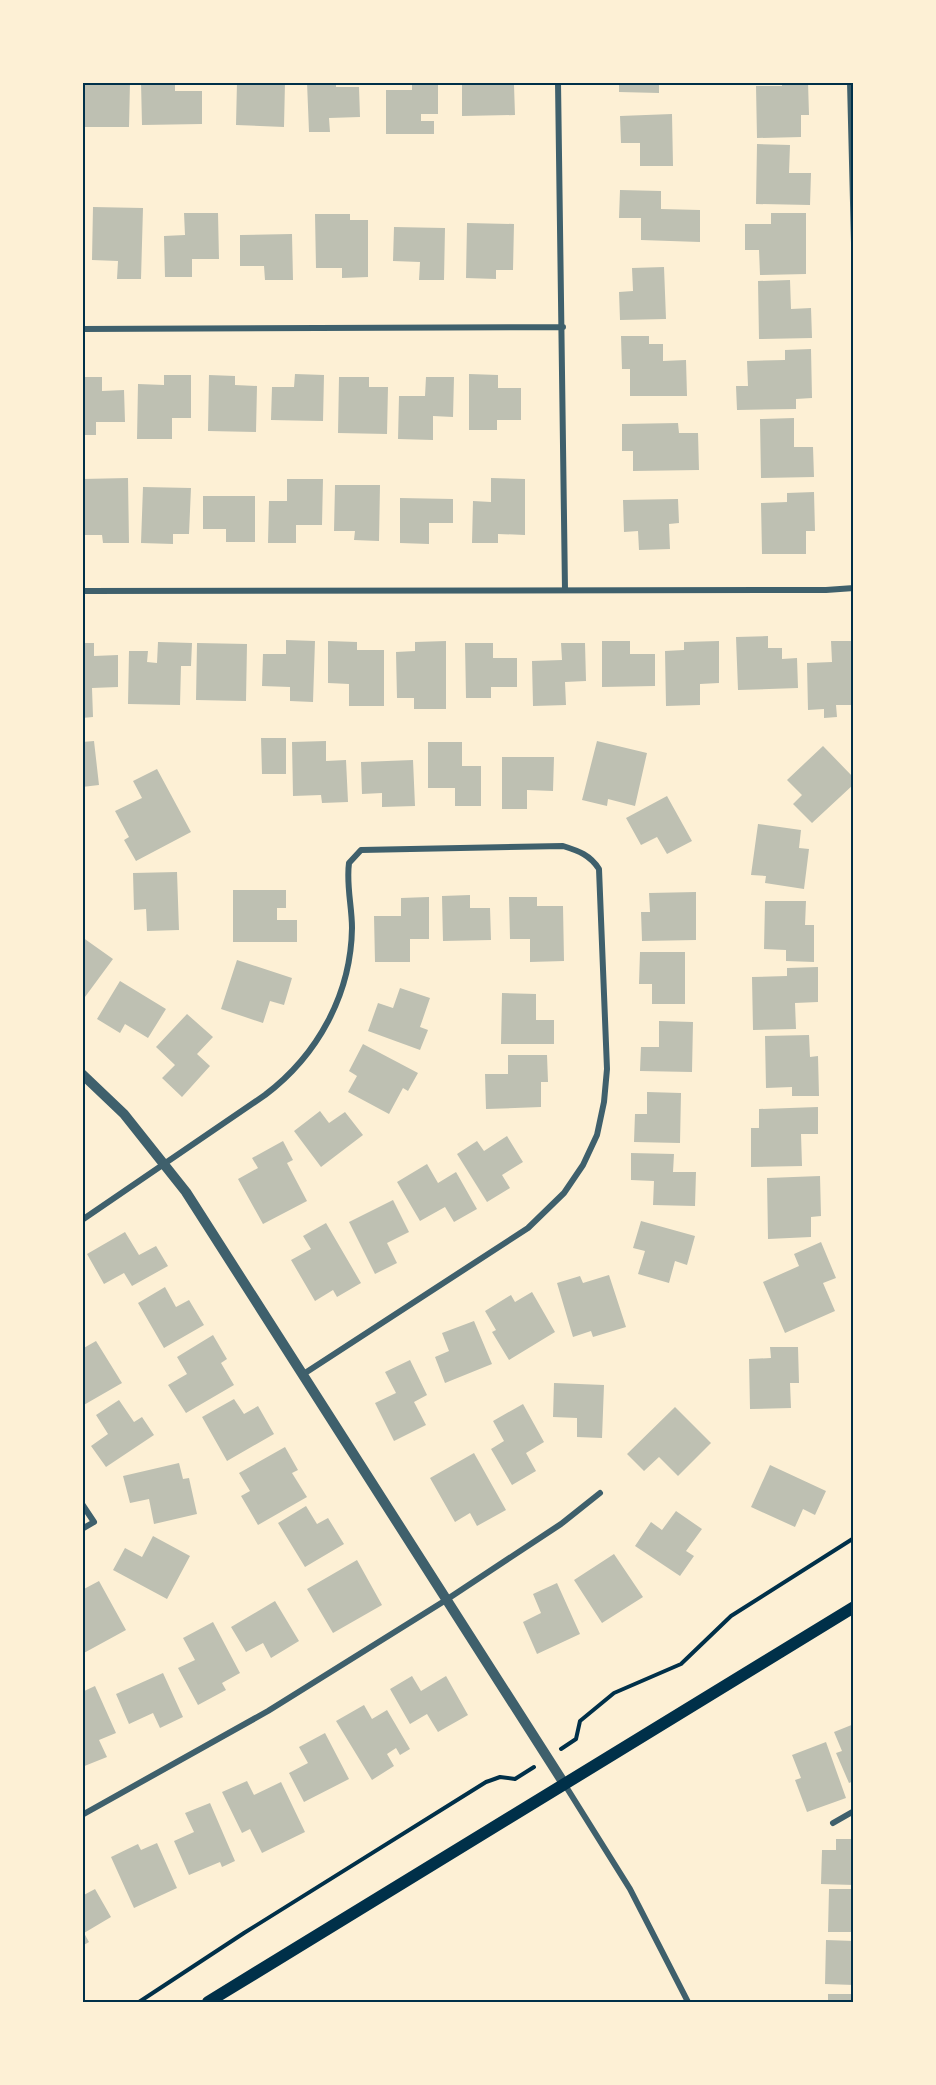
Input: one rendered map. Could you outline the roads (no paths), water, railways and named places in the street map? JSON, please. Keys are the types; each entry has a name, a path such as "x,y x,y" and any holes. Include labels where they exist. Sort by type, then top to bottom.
{"main road":[{"path":"208,2002 854,1607"}],"street":[{"path":"558,82 565,590"},
{"path":"850,82 854,243"},
{"path":"82,329 563,327"},
{"path":"82,591 826,590 854,588"},
{"path":"82,1220 279,1084 292,1072 325,1030 339,997 348,963 352,927 347,876 349,863 361,850 563,846 582,852 593,859 599,869 607,1069 604,1102 597,1135 583,1166 564,1193 528,1228 302,1375"},
{"path":"82,1074 124,1114 186,1192 630,1889 688,2002"},
{"path":"82,1815 268,1711 446,1600 561,1524 600,1493"},
{"path":"82,1504 94,1522 82,1528"},
{"path":"833,1823 854,1811"}]}
